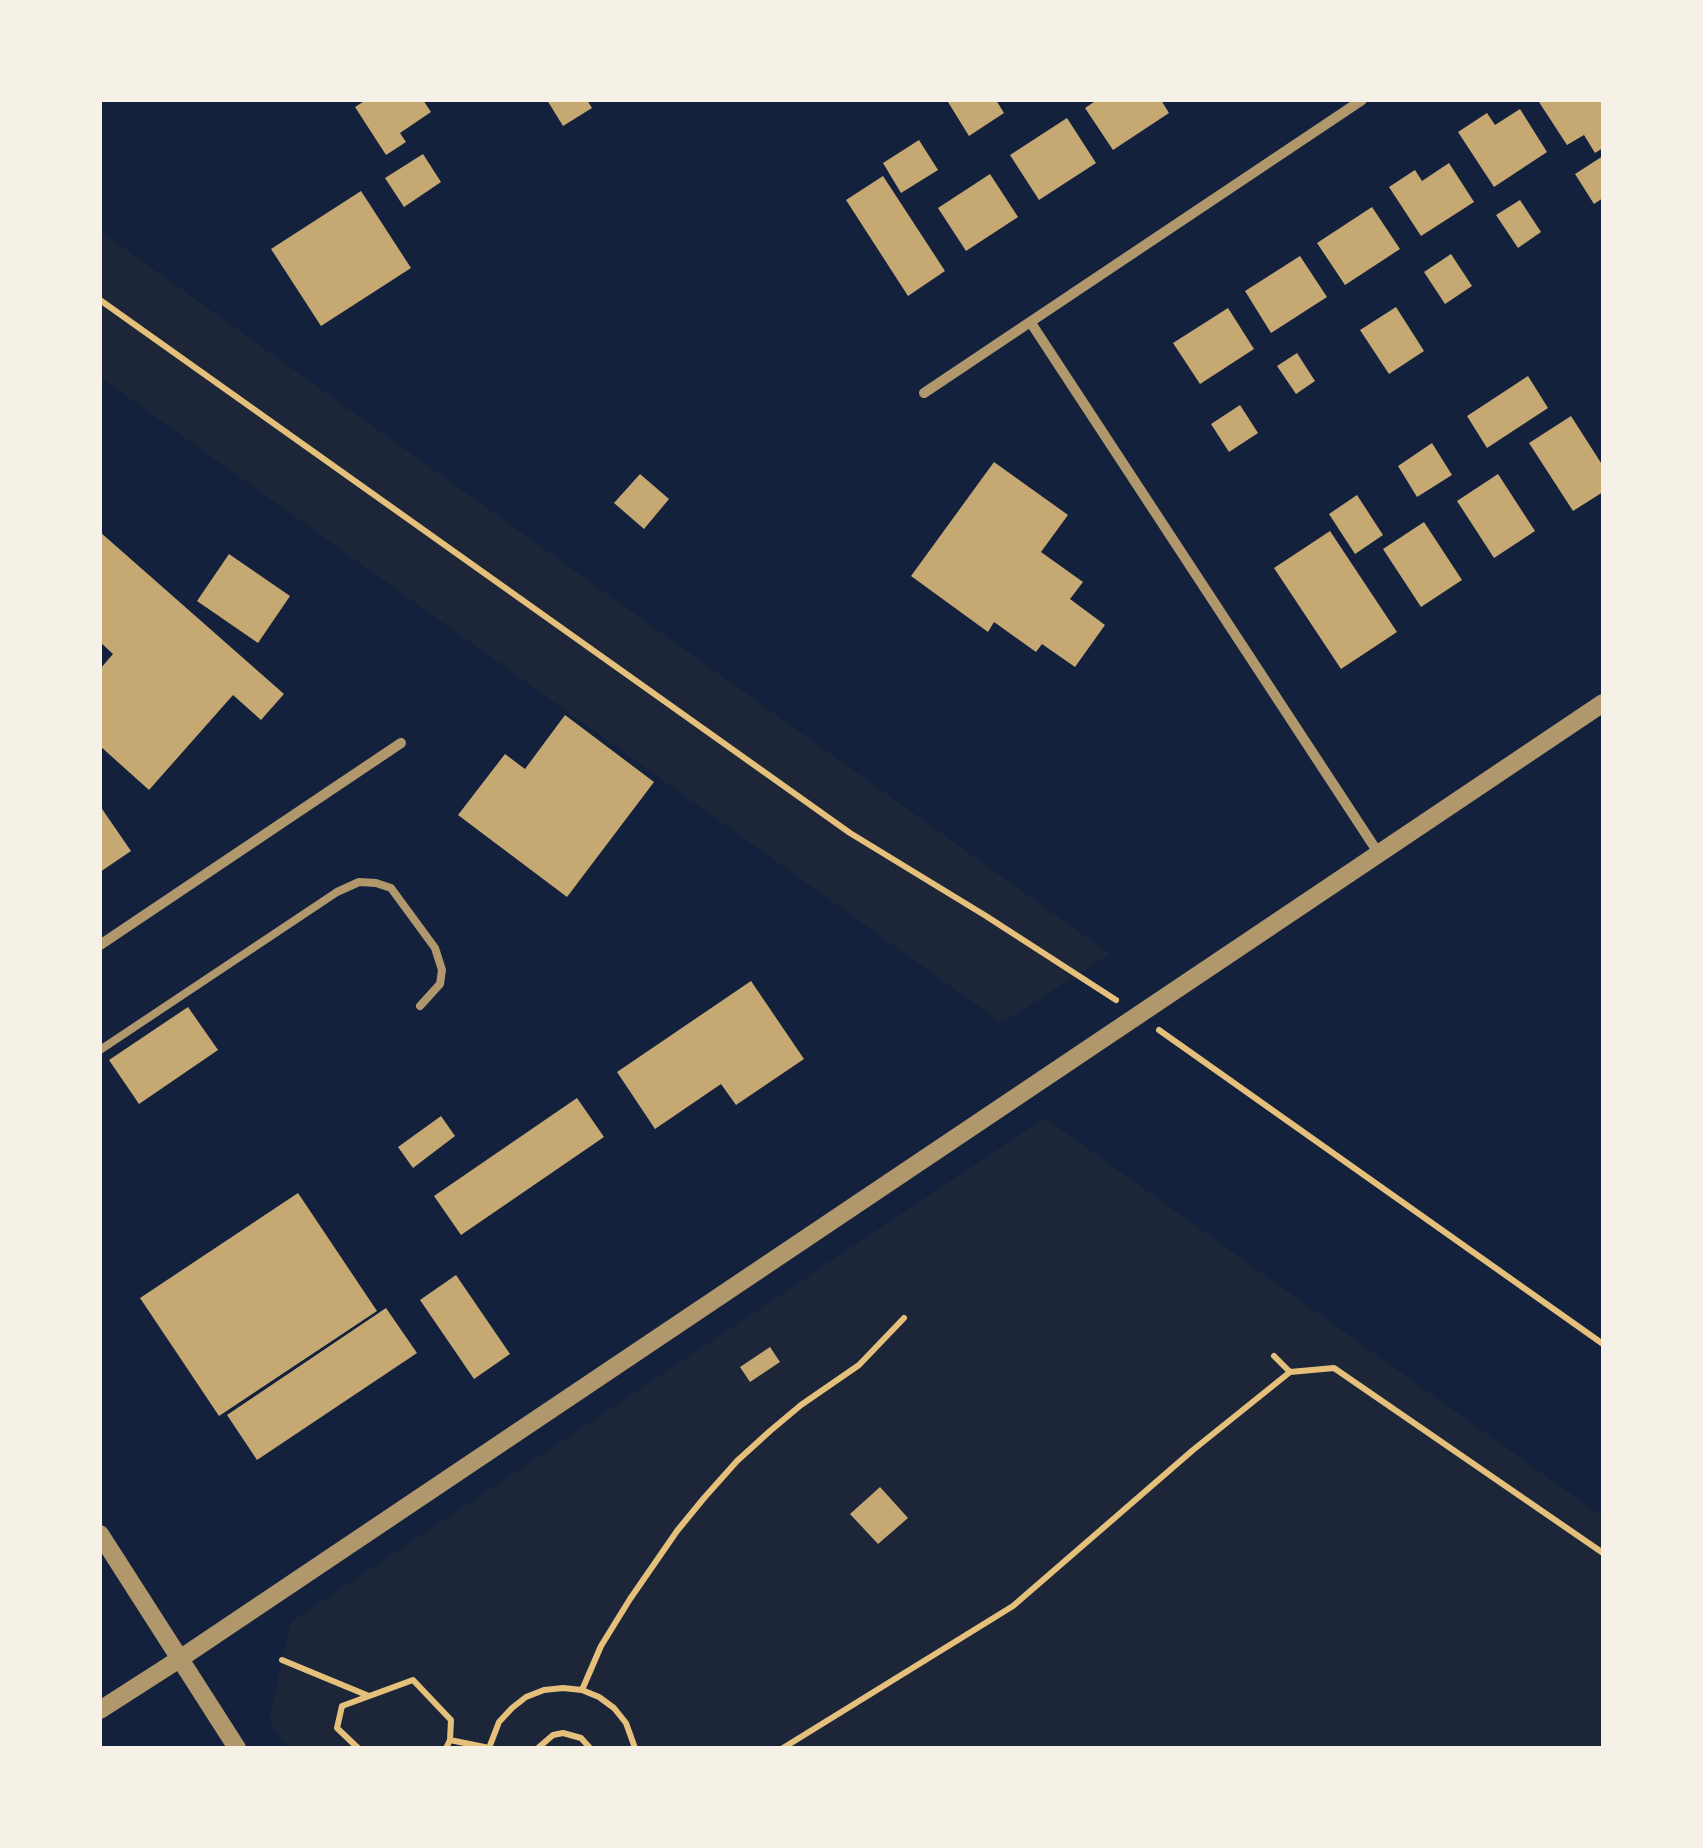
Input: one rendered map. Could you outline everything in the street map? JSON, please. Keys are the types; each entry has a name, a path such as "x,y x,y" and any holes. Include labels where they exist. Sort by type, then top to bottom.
{"street":[{"path":"924,393 1362,100"},
{"path":"1031,322 1379,854"},
{"path":"100,1710 1603,703"},
{"path":"100,945 401,743"},
{"path":"100,1534 237,1748"}],"lane":[{"path":"100,1050 337,892 359,882 392,888 435,948 442,970 440,984 420,1006"}],"path":[{"path":"100,300 850,833 1110,996"},
{"path":"1167,1036 1603,1344"},
{"path":"582,1690 601,1646 630,1599 704,1498 770,1431 859,1365 904,1318"},
{"path":"1274,1356 1290,1372"},
{"path":"783,1748 1013,1606 1193,1450 1290,1372 1334,1368 1603,1553"},
{"path":"282,1660 370,1696"},
{"path":"358,1748 337,1728 342,1706 414,1680 451,1720 446,1748"},
{"path":"450,1740 489,1748 499,1722 512,1708 526,1697 563,1688 582,1690 614,1708 626,1723 636,1748"},
{"path":"538,1748 553,1735 562,1733 581,1738 590,1748"}],"shaded area":[{"path":"100,231 1110,954 1002,1023 100,377"},
{"path":"1045,1118 1603,1517 1603,1748 287,1748 269,1719 291,1622"}],"building":[{"path":"366,100 423,100 431,112 400,133 406,142 386,155 355,107"},
{"path":"547,100 587,100 592,108 563,126"},
{"path":"950,100 996,100 1004,113 969,136"},
{"path":"1097,100 1161,100 1169,113 1113,150 1085,108"},
{"path":"1603,100 1603,148 1595,153 1584,135 1567,145 1539,102"},
{"path":"1520,109 1547,152 1494,187 1458,132 1487,113 1495,125"},
{"path":"1067,118 1096,163 1039,200 1010,155"},
{"path":"919,140 938,170 901,193 883,163"},
{"path":"423,154 441,182 404,207 385,178"},
{"path":"1603,156 1603,198 1594,204 1575,174"},
{"path":"1449,163 1474,202 1421,236 1389,187 1415,170 1422,181"},
{"path":"990,174 1018,217 966,251 938,208"},
{"path":"883,176 945,271 908,296 846,200"},
{"path":"361,191 411,268 321,326 271,249"},
{"path":"1520,200 1541,232 1518,248 1496,215"},
{"path":"1372,207 1400,249 1345,285 1317,243"},
{"path":"1451,254 1472,286 1445,304 1424,272"},
{"path":"1300,256 1327,297 1271,333 1245,291"},
{"path":"1396,307 1424,351 1389,374 1360,330"},
{"path":"1228,308 1254,349 1200,384 1173,343"},
{"path":"1297,353 1315,381 1296,394 1277,366"},
{"path":"1528,376 1548,408 1487,448 1467,416"},
{"path":"1240,405 1258,433 1229,452 1211,424"},
{"path":"1571,416 1603,466 1603,492 1573,511 1529,443"},
{"path":"1432,443 1452,475 1417,497 1398,466"},
{"path":"994,462 1068,515 1041,552 1083,582 1070,599 1105,625 1075,667 1042,644 1036,652 994,622 988,632 911,576"},
{"path":"640,474 669,499 644,529 614,503"},
{"path":"1498,474 1535,531 1494,558 1457,501"},
{"path":"1357,495 1383,535 1355,554 1329,514"},
{"path":"1424,522 1462,580 1421,607 1383,549"},
{"path":"1330,531 1397,632 1341,669 1274,568"},
{"path":"100,532 284,694 261,720 233,695 149,790 100,746 100,669 113,654 100,642"},
{"path":"229,554 290,596 258,643 197,601"},
{"path":"565,715 654,782 567,897 458,815 505,754 525,769"},
{"path":"100,806 131,851 100,872"},
{"path":"751,981 804,1059 736,1105 721,1084 655,1129 617,1072"},
{"path":"188,1007 218,1050 139,1104 109,1060"},
{"path":"577,1098 604,1137 461,1235 434,1196"},
{"path":"441,1116 455,1136 413,1168 398,1147"},
{"path":"298,1193 377,1311 219,1416 140,1298"},
{"path":"456,1275 510,1354 474,1379 420,1300"},
{"path":"386,1308 417,1353 257,1460 227,1415"},
{"path":"770,1347 780,1362 750,1382 740,1367"},
{"path":"880,1487 908,1518 878,1544 850,1514"}]}
